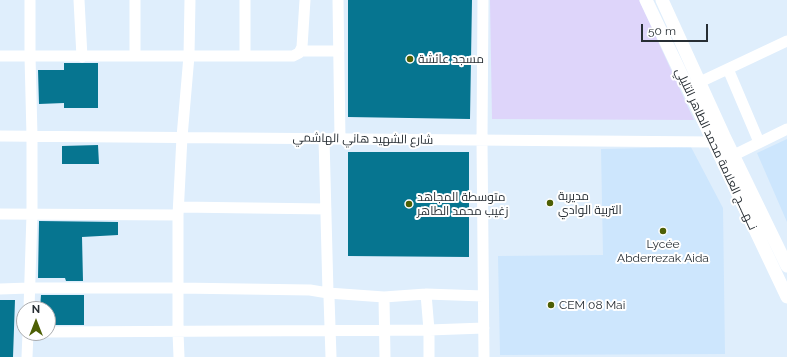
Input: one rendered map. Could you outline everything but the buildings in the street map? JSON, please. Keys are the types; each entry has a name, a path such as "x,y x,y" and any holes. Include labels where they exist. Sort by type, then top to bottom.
{"street":[{"path":"29,301 32,214 30,0"},
{"path":"79,0 82,57"},
{"path":"135,0 135,55"},
{"path":"179,357 179,211 182,137 189,56 190,0"},
{"path":"245,0 245,56"},
{"path":"0,56 293,56 298,53 302,47 305,0"},
{"path":"338,0 340,138"},
{"path":"483,0 482,140 484,357"},
{"name":"نــهــــج العلامة محمد الطاهر التليلي","path":"646,0 719,139 787,297"},
{"name":"نــهــــج العلامة محمد الطاهر التليلي","path":"662,0 700,82 719,139"},
{"path":"700,82 787,41"},
{"path":"300,51 339,51"},
{"path":"728,69 759,142"},
{"path":"728,158 787,129"},
{"name":"شارع الشهيد هاني الهاشمي","path":"0,136 482,140 719,139"},
{"path":"324,138 331,357"},
{"name":"نــهــــج العلامة محمد الطاهر التليلي","path":"728,158 787,266"},
{"path":"0,214 326,209"},
{"path":"0,289 179,288 310,290 328,293 384,297 426,294 483,296"},
{"path":"426,294 429,330 429,357"},
{"path":"384,297 385,357"},
{"path":"56,332 429,330 484,328"},
{"path":"27,357 28,341"}],"shaded area":[{"path":"490,0 639,0 694,120 492,119"},
{"path":"787,139 787,222 757,153"},
{"name":"Lycée Abderrezak Aida","path":"691,147 723,208 725,354 500,355 498,256 603,255 601,149"}],"place":[{"name":"مسجد عائشة","path":"410,59"},
{"name":"مديربة التربية الوادي","path":"550,203"},
{"name":"متوسطة المجاهد زغيب محمد الطاهر","path":"409,204"},
{"name":"Lycée Abderrezak Aida","path":"663,231"},
{"name":"CEM 08 Mai","path":"551,305"}]}
